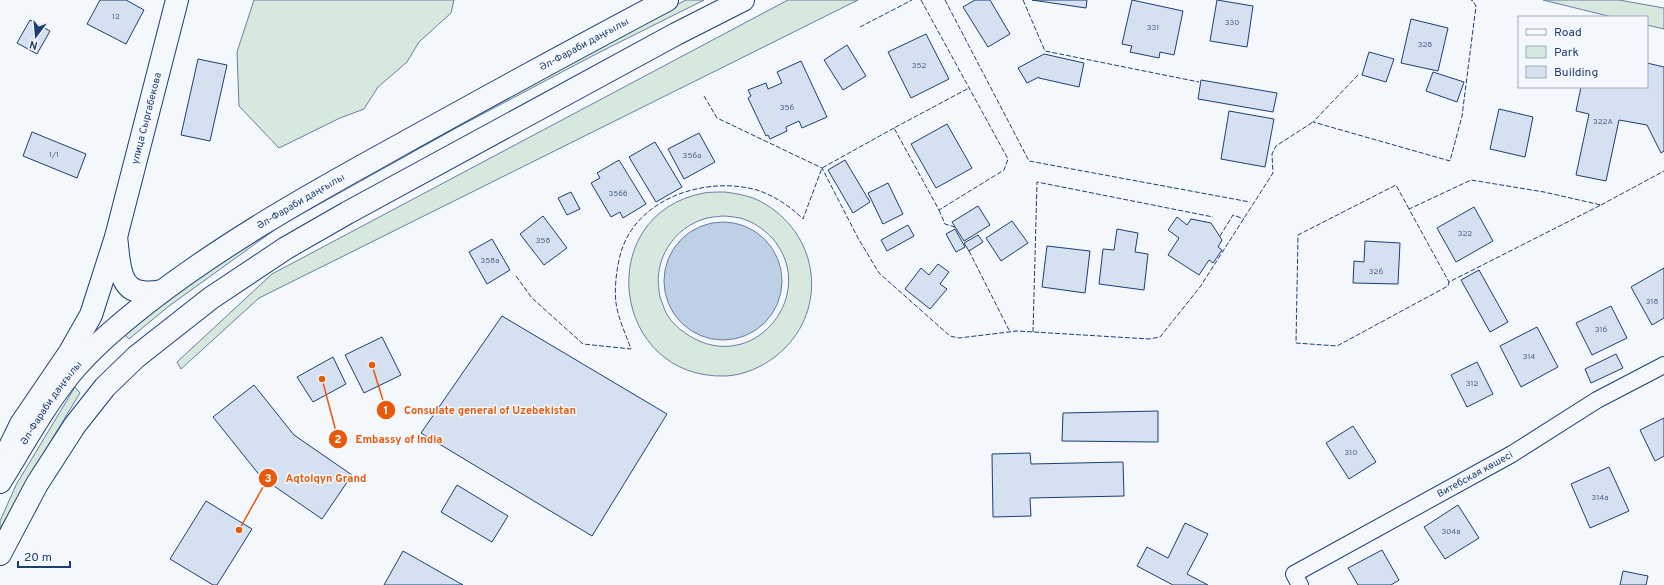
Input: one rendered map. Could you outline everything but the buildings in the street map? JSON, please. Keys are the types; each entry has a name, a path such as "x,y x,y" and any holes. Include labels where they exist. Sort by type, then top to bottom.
{"main road":[{"name":"улица Сыргабекова","path":"0,467 21,424 70,352 91,315 116,237 177,0"},
{"name":"Әл-Фараби даңғылы","path":"0,482 35,425 71,372 99,344 162,291 222,248 291,206 548,63 667,0"},
{"path":"0,554 46,471 75,425 105,387 136,357 218,293 286,248 347,213 676,34 744,0"},
{"path":"116,237 123,281 130,288 141,293 162,291"}],"street":[{"name":"Витебская көшесі","path":"1300,585 1294,574 1512,454 1597,400 1664,365"}],"green space":[{"path":"254,0 454,0 451,13 419,42 407,62 378,87 364,109 340,118 279,148 239,106 237,52"},
{"path":"686,0 704,0 596,54 458,127 280,226 169,306 129,339 125,335 167,301 277,220 593,46"},
{"path":"788,0 858,0 259,298 181,369 177,362 272,274"},
{"path":"1543,0 1619,0 1664,8 1664,29 1648,25 1648,16 1608,16"},
{"path":"725,192 756,199 784,219 798,236 807,256 811,277 810,299 804,320 793,339 776,356 765,364 746,372 726,376 687,370 658,352 639,325 630,294 631,261 644,231 668,207 704,193","holes":["724,216 749,221 769,235 773,239 785,260 789,281 785,302 774,321 759,335 740,344 718,346 695,339 671,321 660,298 658,278 663,256 675,237 693,223 708,218"]},
{"path":"75,387 80,393 21,490 0,537 0,521 16,485"}],"water":[{"path":"723,222 734,223 745,227 756,232 765,239 772,248 777,259 781,270 781,292 777,303 772,314 765,323 756,330 745,335 734,339 723,340 712,339 701,335 690,330 681,323 674,314 669,303 665,292 664,281 665,270 669,259 674,248 681,239 690,232 701,227 712,223"}],"fence":[{"path":"860,27 912,0"},
{"path":"921,0 1008,159 1004,170 939,210 894,128 969,88"},
{"path":"945,0 1029,161 1250,202"},
{"path":"1023,0 1045,51 1199,82"},
{"path":"1358,75 1313,122 1450,161 1462,116 1476,6 1471,0"},
{"path":"704,96 717,118 822,168 858,238 879,273 950,336 959,338 1017,331 1149,339 1160,337 1200,287 1273,173 1272,154 1276,146 1313,122"},
{"path":"516,276 532,298 583,344 631,349 617,309 615,297 616,276 622,249 631,231 644,215 660,203 679,194 699,188 720,186 740,187 760,191 783,203 803,219 822,168 894,128"},
{"path":"1601,205 1664,171"},
{"path":"1409,209 1396,185 1298,235 1296,343 1337,346 1448,286 1449,282 1601,205 1544,192 1471,180 1409,209 1449,282"},
{"path":"1033,332 1037,182 1213,217"},
{"path":"939,210 945,224 955,227"},
{"path":"1220,236 1233,215 1244,219"},
{"path":"969,251 1010,332"}],"place":[{"name":"Consulate general of Uzebekistan","path":"372,365"},
{"name":"Embassy of India","path":"322,379"},
{"name":"Aqtolqyn Grand","path":"239,530"}]}
